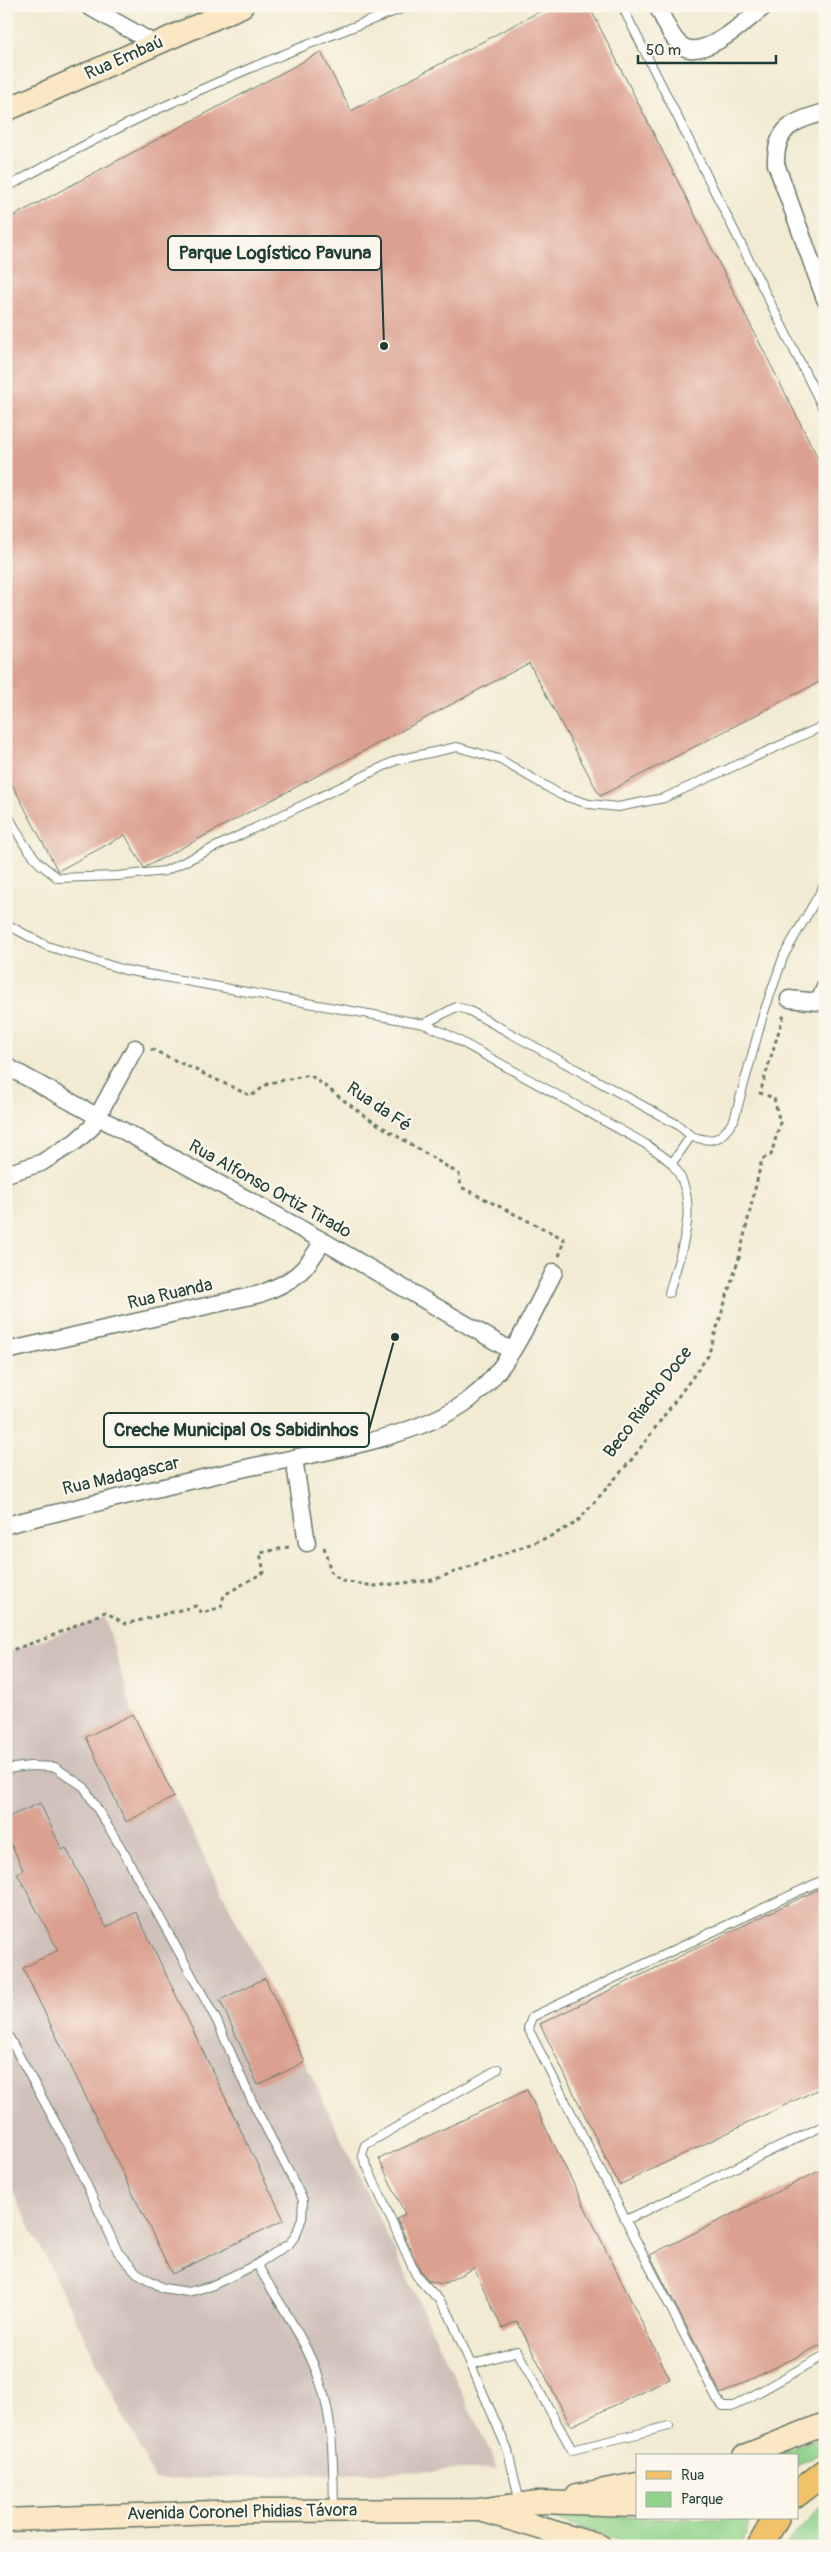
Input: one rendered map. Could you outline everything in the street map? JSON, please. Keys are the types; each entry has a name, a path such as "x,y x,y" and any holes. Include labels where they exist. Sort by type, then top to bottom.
{"main road":[{"path":"798,2492 825,2472"},
{"path":"760,2546 775,2520"}],"street":[{"path":"88,6 155,44"},
{"name":"Rua Embaú","path":"6,110 242,6"},
{"path":"657,6 672,34 682,46 692,48 706,48 718,42 765,6"},
{"path":"825,112 796,120 781,134 776,150 776,164 825,299"},
{"path":"789,999 819,1002 825,988"},
{"path":"6,1174 41,1163 75,1142 91,1128 135,1048"},
{"name":"Rua Alfonso Ortiz Tirado","path":"6,1066 323,1241 512,1351"},
{"name":"Rua Ruanda","path":"6,1351 260,1294 296,1279 309,1265 323,1241"},
{"name":"Rua Madagascar","path":"6,1524 404,1431 453,1410 489,1383 512,1351 554,1272"},
{"path":"298,1457 307,1543"},
{"path":"749,2454 825,2424"},
{"path":"529,2503 636,2484"},
{"name":"Avenida Coronel Phidias Távora","path":"6,2520 52,2517 334,2510 478,2510 529,2503 636,2505"},
{"path":"6,2510 52,2517"},
{"name":"Avenida Coronel Phidias Távora","path":"478,2510 600,2546"}],"lane":[{"path":"6,188 158,110 269,61 409,6"},
{"path":"622,6 825,412"},
{"path":"6,812 24,844 39,863 58,878 127,875 165,871 397,760 428,751 457,747 499,759 561,795 589,804 618,807 664,798 825,725"},
{"path":"424,1024 456,1008 468,1010 678,1125 691,1136 705,1141 719,1138 726,1133 734,1120 763,1015 784,955 825,884"},
{"path":"6,924 47,946 125,970 424,1024 448,1034 644,1143 672,1163 684,1185 689,1201 685,1229 669,1294"},
{"path":"672,1163 691,1136"},
{"path":"6,1769 30,1766 55,1767 84,1787 124,1851 216,2021 250,2097 302,2200 302,2218 296,2235 289,2244 257,2264 211,2286 188,2292 163,2288 137,2273 118,2252 69,2147 6,2032"},
{"path":"825,1879 532,2018 528,2028 717,2399 723,2406 734,2406 825,2354"},
{"path":"498,2069 366,2145 362,2155 416,2275 440,2301 450,2316 529,2503"},
{"path":"626,2220 825,2125"},
{"path":"257,2264 312,2361 320,2383 332,2437 334,2510"},
{"path":"471,2365 518,2351 572,2450 668,2426"}],"path":[{"name":"Beco Riacho Doce","path":"307,1543 324,1545 331,1572 342,1581 374,1586 433,1580 549,1537 576,1523 633,1458 708,1356 739,1258 762,1159 771,1155 780,1123 774,1098 760,1093 789,999"},
{"name":"Rua da Fé","path":"135,1048 155,1049 251,1096 269,1083 310,1075 366,1117 459,1174 461,1187 564,1239 554,1272"},
{"path":"6,1652 48,1638 105,1612 126,1624 196,1606 202,1613 221,1607 224,1595 264,1572 260,1553 307,1543"}],"shaded area":[{"path":"105,1617 133,1714 265,1978 498,2469 155,2480 6,2178 6,1653"}],"green space":[{"path":"825,2435 825,2451 798,2465 798,2454 778,2454"},
{"path":"825,2502 825,2546 786,2546 787,2543"},
{"path":"545,2515 636,2517 636,2520 749,2520 741,2546 635,2546"}],"building":[{"path":"550,6 589,6 825,472 825,679 600,796 529,663 144,868 125,835 58,871 6,773 6,220 321,52 351,111"},
{"path":"133,1714 174,1797 126,1822 86,1737"},
{"path":"40,1803 62,1850 66,1848 106,1927 136,1912 284,2220 172,2274 23,1968 58,1950 17,1873 23,1870 6,1833 6,1818"},
{"path":"825,1886 825,2086 619,2185 540,2024"},
{"path":"265,1978 305,2062 258,2085 220,2000"},
{"path":"527,2090 670,2379 571,2426 517,2321 502,2328 474,2268 443,2284 429,2281 421,2272 397,2219 405,2214 379,2159"},
{"path":"825,2168 825,2343 721,2394 650,2255"}],"place":[{"name":"Parque Logístico Pavuna","path":"384,346"},
{"name":"Creche Municipal Os Sabidinhos","path":"395,1337"}]}
